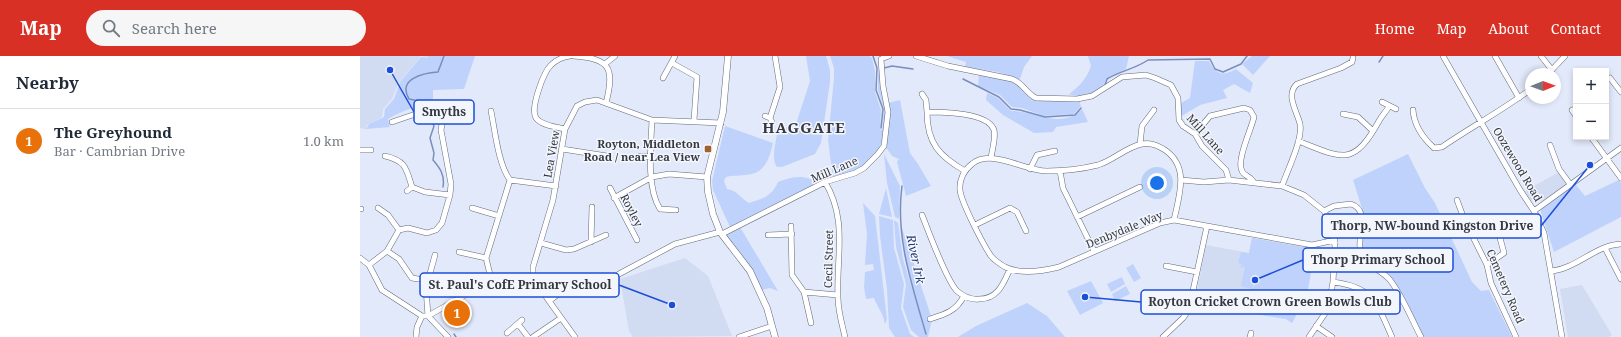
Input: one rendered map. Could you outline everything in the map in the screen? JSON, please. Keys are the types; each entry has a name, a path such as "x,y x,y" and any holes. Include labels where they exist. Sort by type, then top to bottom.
{"main road":[{"path":"728,56 726,92 721,122 707,177 708,192 713,214 721,233 750,271 775,337"}],"street":[{"path":"565,129 542,123 536,118 534,110 543,76 551,65 563,56 588,57 605,64 608,69 610,84 606,103"},
{"path":"605,64 615,56"},
{"path":"663,78 675,56"},
{"path":"769,119 780,87 775,56"},
{"name":"Mill Lane","path":"549,301 561,292 578,290 614,278 618,274 675,244 721,233 826,182 864,168 884,146 888,112 883,86 881,59 889,56"},
{"name":"Mill Lane","path":"916,56 948,66 1012,79 1020,83 1030,95 1036,98 1077,99 1092,96 1122,77 1146,76 1155,78 1171,85 1178,98 1179,120 1183,126 1195,134 1202,146 1226,170 1229,180"},
{"name":"Oozewood Road","path":"1443,56 1520,190 1534,211 1544,233 1552,272 1562,337"},
{"path":"1495,56 1519,98"},
{"path":"1540,56 1548,68"},
{"path":"1554,68 1565,56"},
{"path":"1282,186 1298,141 1300,126 1291,94 1292,88 1297,84 1341,68 1352,62 1353,58"},
{"path":"672,63 697,77 694,120"},
{"path":"1610,78 1621,92"},
{"path":"922,94 926,100 928,129 934,145 945,158 964,172 978,160 991,158 1038,171 1060,171 1097,165 1140,144 1142,126 1154,110"},
{"path":"1413,110 1413,120 1425,140 1434,148 1442,147 1481,121 1514,103 1525,94"},
{"name":"Lea View","path":"533,276 533,267 556,186 565,129 577,106 585,102 597,100 652,120 694,120 721,122"},
{"path":"1382,102 1396,109"},
{"path":"1298,141 1326,152 1340,155 1351,154 1360,149 1373,131 1382,114 1389,106"},
{"path":"1195,134 1210,116 1244,108 1250,110 1254,118 1239,164 1242,173 1251,178 1253,181"},
{"path":"392,122 430,109 443,118"},
{"path":"492,111 500,156 506,175 510,180 556,186"},
{"path":"927,112 966,113 990,125 994,133 991,158"},
{"path":"369,265 387,251 399,230 408,228 427,233 436,230 442,223 450,195 451,184 440,130 443,118 448,113"},
{"path":"1343,114 1358,117 1373,131"},
{"path":"652,120 651,157 654,200 660,209 676,210"},
{"path":"1593,140 1621,178"},
{"name":"Denbydale Way","path":"964,172 960,185 960,194 990,254 997,262 1010,269 1022,271 1051,269 1160,223 1174,220 1181,180 1178,166 1167,151 1152,144 1140,144"},
{"path":"1550,146 1559,169 1570,184"},
{"path":"1534,211 1621,148"},
{"path":"562,149 607,156"},
{"path":"360,150 371,150"},
{"path":"1030,169 1037,155 1055,151"},
{"path":"385,156 398,159 406,167 412,186 425,192 450,195"},
{"path":"640,156 651,157"},
{"path":"1060,171 1062,188 1094,251"},
{"path":"614,198 652,177 669,174 707,177"},
{"path":"493,286 486,258 510,180"},
{"path":"1181,180 1204,182 1229,180 1253,181 1282,186 1304,195 1324,211 1335,240 1336,259 1328,309 1309,337"},
{"name":"Cecil Street","path":"826,182 832,192 839,227 840,254 838,295 840,319 845,337"},
{"path":"407,191 412,186"},
{"path":"1077,217 1140,187"},
{"name":"Royley","path":"610,188 637,240"},
{"name":"Cemetery Road","path":"1457,200 1464,219 1487,264 1491,283 1516,337"},
{"path":"1324,211 1344,204 1351,204 1358,208 1362,214 1360,247 1362,256 1393,284 1421,337"},
{"path":"591,242 593,217 592,207"},
{"path":"378,208 388,215 399,230"},
{"path":"472,208 499,216"},
{"path":"975,225 1010,208 1017,212 1026,230"},
{"path":"922,215 951,283 964,296 977,299 993,296 1000,289 1010,269"},
{"path":"1174,220 1312,244 1335,240"},
{"path":"791,226 792,275 804,292 811,323"},
{"path":"1164,337 1188,312 1207,226"},
{"path":"768,235 792,234"},
{"path":"541,243 566,250 574,249 606,235"},
{"path":"1487,264 1504,253 1500,238"},
{"path":"1552,272 1564,270 1604,248 1621,244"},
{"path":"1604,248 1621,279"},
{"path":"387,251 399,260 412,278 418,278"},
{"path":"459,252 486,258"},
{"path":"425,316 426,288 434,255"},
{"path":"360,258 369,265 382,290 425,316 448,337"},
{"path":"1166,266 1197,272"},
{"path":"416,337 417,327 425,316 468,294 533,276 575,337"},
{"path":"1333,282 1353,285 1370,296 1377,305 1392,337"},
{"path":"804,292 838,295"},
{"path":"930,319 951,312 959,305 964,296"},
{"path":"533,337 561,318"},
{"path":"507,333 520,322 528,337"},
{"path":"739,337 772,326"},
{"path":"1316,326 1332,337"}],"shaded area":[{"path":"360,56 421,56 398,84 392,99 383,109 382,117 367,125 366,129 360,128"},
{"path":"429,56 475,56 464,89 433,90 433,105 415,107 393,116 388,119 390,127 366,129 369,124 384,117 385,109 394,99 400,82 421,57 428,58"},
{"path":"806,56 826,56 830,70 830,82 821,143 815,154 782,167 777,167 774,153 778,128 795,127 810,81"},
{"path":"830,56 869,56 872,58 875,71 875,92 881,110 880,130 882,129 884,109 878,90 878,70 881,71 886,109 884,134 880,146 874,156 862,168 833,178 828,140 834,78 834,68"},
{"path":"947,56 1032,56 1024,67 1020,79 1018,80 998,72 965,67 966,62"},
{"path":"1088,56 1129,56 1126,69 1106,79 1104,84 1096,92 1086,96 1069,94 1085,78 1091,66"},
{"path":"1252,56 1270,56 1253,75 1242,64"},
{"path":"1195,61 1209,61 1214,69 1220,73 1227,73 1236,69 1253,83 1250,93 1234,84 1223,90 1227,98 1200,105 1180,117 1181,103 1190,98"},
{"path":"979,73 1017,83 1027,95 1036,99 1079,100 1081,106 1074,114 1044,116 1022,108 1012,107 1000,95 978,86"},
{"path":"987,93 998,98 1011,111 1048,118 1065,118 1074,115 1082,109 1088,122 1056,127 1053,132 1034,133 1003,115 986,100"},
{"path":"900,100 910,153 931,186 906,196 897,162 899,159 892,156 885,146 888,103"},
{"path":"725,126 773,143 768,160 761,169 751,174 726,177 724,181 727,189 734,191 749,203 767,196 776,187 778,182 789,178 805,177 820,184 730,227 713,190 712,181"},
{"path":"884,154 900,186 899,219 895,217 887,183"},
{"path":"1408,154 1425,188 1435,203 1472,282 1481,291 1489,290 1512,337 1422,337 1384,271 1363,254 1360,247 1364,215 1353,180"},
{"path":"1559,172 1568,185 1541,201 1531,200 1525,191"},
{"path":"1619,180 1621,183 1621,217 1554,252 1541,209 1574,185 1576,185 1585,196"},
{"path":"886,188 892,217 879,214"},
{"path":"863,203 875,216 887,319 885,324 883,316 874,298 866,299 864,287 865,272 874,270 873,264 865,265 867,234"},
{"path":"879,216 893,220 894,248 904,284 901,308 910,334 914,337 895,337 889,328 887,289"},
{"path":"894,220 898,223 903,259 926,335 905,259 901,225 932,319 928,337 919,337 911,330 903,307 906,284 896,247"},
{"path":"740,227 778,291 770,288 762,290 752,268 724,234"},
{"path":"1252,238 1315,249 1307,295 1292,323 1286,319 1214,307 1195,301 1206,245 1249,253"},
{"path":"1252,238 1315,249 1307,295 1292,323 1286,319 1214,307 1224,297 1231,297 1232,291 1236,291 1237,289 1252,289 1241,286 1245,266 1240,268 1242,264 1238,263 1241,252 1249,253","holes":["1257,267 1254,287 1252,288"]},
{"path":"685,258 708,276 732,336 633,337 629,331 620,279"},
{"path":"1133,264 1141,278 1134,282 1126,268"},
{"path":"1122,277 1125,284 1111,292 1107,284"},
{"path":"1091,281 1103,303 1080,315 1067,291"},
{"path":"1582,285 1612,335 1609,337 1568,337 1560,289"},
{"path":"1126,286 1130,294 1115,301 1112,294"},
{"path":"1027,303 1047,316 1065,337 958,337 976,326"}],"waterway":[{"path":"423,106 423,102 409,99 406,92 406,86 413,78 438,72 444,56"},
{"name":"River Irk","path":"873,56 877,68 876,90 883,109 881,128"},
{"path":"1105,85 1107,79 1138,66 1148,60 1210,59 1215,69 1223,72 1241,64 1247,56"},
{"path":"1379,62 1383,56"},
{"path":"884,68 892,66 913,69"},
{"path":"963,79 999,97 1011,109 1045,117 1075,115 1081,108"},
{"path":"432,122 434,126 430,138 434,153 433,160 441,172 443,187"},
{"name":"River Irk","path":"902,186 900,205 901,224 906,261 926,334"}],"place":[{"name":"Smyths","path":"390,70"},
{"name":"Royton, Middleton Road / near Lea View","path":"708,149"},
{"name":"Thorp, NW-bound Kingston Drive","path":"1590,165"},
{"name":"Thorp Primary School","path":"1255,280"},
{"name":"Royton Cricket Crown Green Bowls Club","path":"1085,297"},
{"name":"St. Paul's CofE Primary School","path":"672,305"},
{"name":"The Greyhound","path":"457,313"}],"district":[{"name":"HAGGATE","path":"804,127"}]}
